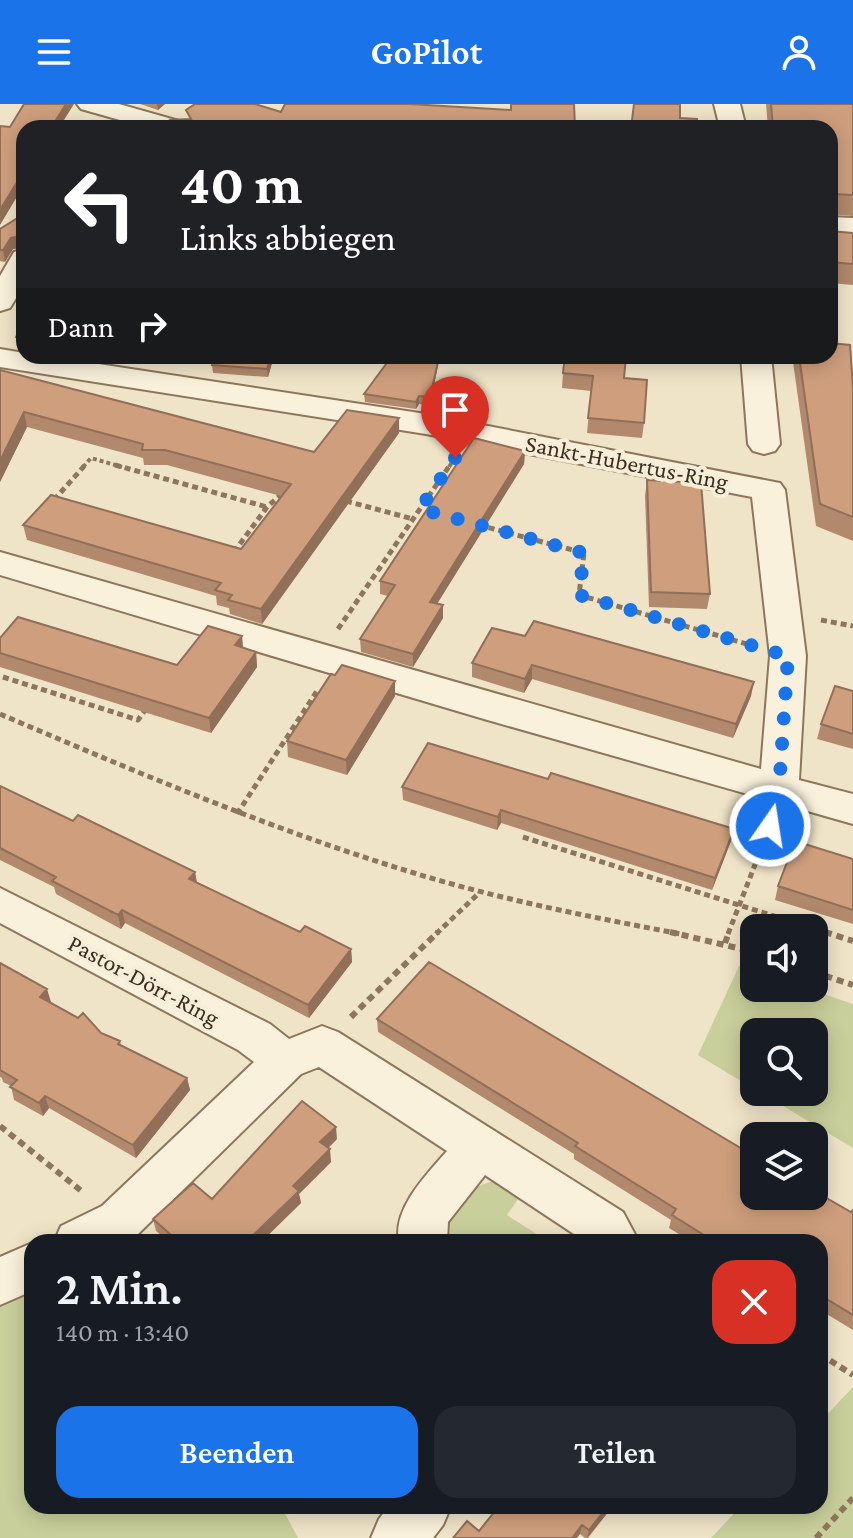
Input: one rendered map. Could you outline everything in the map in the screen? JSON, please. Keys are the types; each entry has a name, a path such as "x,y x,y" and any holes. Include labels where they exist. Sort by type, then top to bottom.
{"street":[{"path":"105,110 145,120"},
{"path":"0,302 16,273"},
{"name":"Sankt-Hubertus-Ring","path":"38,364 473,432 768,490 788,656 779,789"},
{"path":"757,364 764,444"},
{"path":"0,563 327,660 853,809"},
{"name":"Pastor-Dörr-Ring","path":"0,904 254,1037 304,1053 479,1148 606,1228 610,1234"},
{"path":"94,1234 119,1221 304,1053"},
{"path":"420,1234 423,1217 479,1148"},
{"path":"0,1282 24,1270"},
{"path":"398,1538 418,1514"}],"path":[{"path":"237,814 413,519 473,432"},
{"path":"51,503 91,458 267,507"},
{"path":"230,556 267,507 291,486"},
{"path":"337,498 413,519"},
{"path":"420,509 435,513"},
{"path":"465,521 584,553 579,595 788,656"},
{"path":"3,677 138,720 147,708"},
{"path":"0,714 237,814 392,867 479,892 740,948"},
{"path":"725,943 770,826 779,789"},
{"path":"523,837 766,914"},
{"path":"304,1053 479,892"},
{"path":"828,933 853,941"},
{"path":"828,977 853,985"},
{"path":"0,1126 119,1221"},
{"path":"828,1359 853,1375"},
{"path":"816,1538 853,1498"}],"green space":[{"path":"739,966 740,1002 828,1002 828,995 853,1004 853,1148 828,1133 828,1122 810,1122 783,1106 828,1106 828,1018 740,1018 740,1080 698,1055"},
{"path":"496,1181 523,1192 507,1215 537,1234 451,1234 450,1221 459,1202 486,1183"},
{"path":"24,1292 24,1514 285,1514 298,1538 0,1538 0,1304"},
{"path":"853,1387 853,1538 711,1538 734,1514 828,1514 828,1414"}],"building":[{"path":"24,104 66,104 56,120 16,120 16,184 0,210 0,126 10,127"},
{"path":"195,104 255,104 281,112 285,104 410,104 511,110 511,104 574,104 575,120 170,120 191,119 186,110"},
{"path":"634,104 680,104 680,118 697,119 697,120 632,120"},
{"path":"771,104 853,104 853,195 838,194 838,120 772,120"},
{"path":"16,219 16,237 11,238 3,250 0,250 0,229"},
{"path":"838,232 853,233 853,264 838,263"},
{"path":"838,344 850,345 853,517 820,504 800,364 838,364"},
{"path":"212,364 269,364 267,369"},
{"path":"386,364 438,364 430,397 419,396 416,402 364,394"},
{"path":"564,364 625,364 624,378 647,380 644,423 588,418 593,376 563,373"},
{"path":"0,370 314,452 347,410 399,418 261,609 228,600 232,595 215,590 221,583 23,525 51,495 241,549 291,484 165,450 142,450 143,444 24,412 0,461"},
{"path":"474,438 525,451 430,602 443,605 413,654 360,639 395,585 380,581"},
{"path":"647,480 701,483 710,594 651,592"},
{"path":"18,617 177,665 208,626 242,636 235,645 256,652 209,718 0,653 0,638"},
{"path":"534,621 754,682 736,724 532,665 525,679 472,663 492,628 525,636"},
{"path":"342,665 395,681 346,760 287,741 331,674 335,675"},
{"path":"835,686 853,691 853,734 821,724"},
{"path":"428,743 548,779 551,773 734,829 715,878 501,810 498,817 402,787"},
{"path":"0,786 73,821 78,815 195,872 189,879 300,932 305,926 351,949 308,1005 122,910 118,915 52,881 56,877 0,848"},
{"path":"795,841 853,859 853,910 778,886"},
{"path":"429,962 740,1148 740,1210 828,1210 828,1199 851,1212 853,1210 853,1315 828,1300 828,1234 702,1234 672,1215 676,1209 575,1146 578,1143 377,1019"},
{"path":"0,963 47,989 40,997 78,1018 83,1013 101,1033 120,1041 118,1044 187,1078 133,1145 45,1096 39,1103 10,1087 17,1080 0,1070"},
{"path":"302,1101 336,1127 320,1142 330,1149 293,1186 299,1191 254,1234 170,1234 153,1219 193,1183 212,1199"},
{"path":"493,1514 602,1514 589,1530 582,1525 572,1538 453,1538 467,1521 479,1531"}],"route":[{"path":"455,458 420,509 584,553 579,595 788,656 779,789 770,826"}]}
